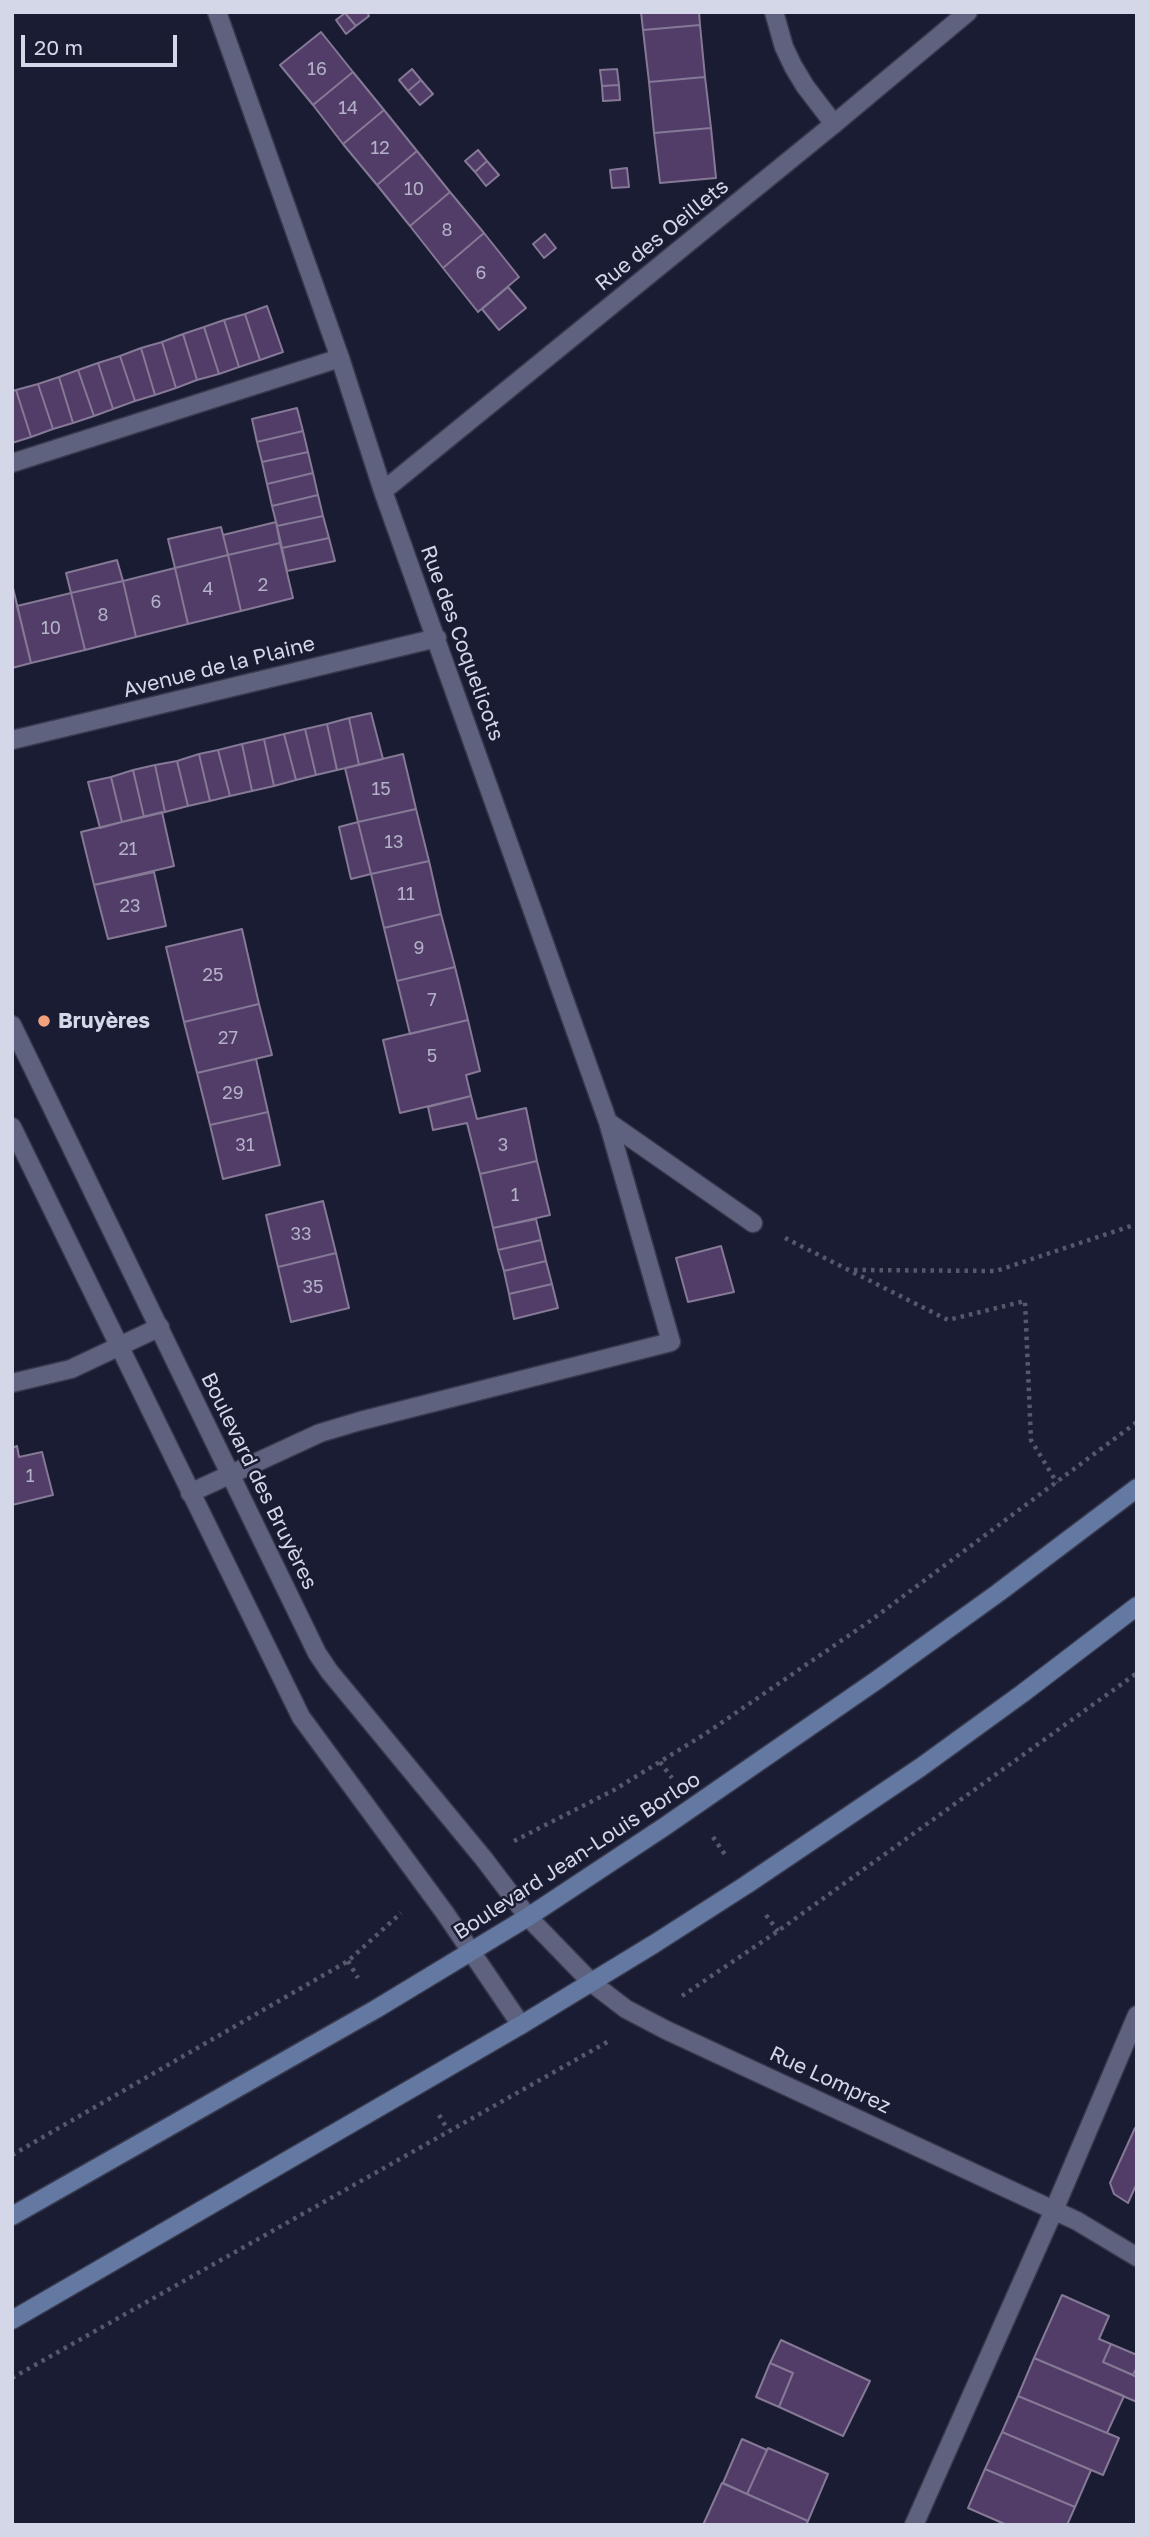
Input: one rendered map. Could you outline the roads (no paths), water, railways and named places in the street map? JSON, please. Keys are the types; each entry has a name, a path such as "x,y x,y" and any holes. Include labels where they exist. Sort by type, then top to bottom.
{"main road":[{"name":"Boulevard Jean-Louis Borloo","path":"12,2216 376,2008 528,1917 934,1640 1137,1488"},
{"path":"12,2320 592,1983 746,1885 921,1767 1137,1606"}],"street":[{"name":"Rue des Coquelicots","path":"217,12 340,358 383,491 608,1122 671,1342 360,1421 320,1433 231,1474"},
{"path":"774,12 784,47 793,66 834,124"},
{"name":"Rue des Oeillets","path":"383,491 968,12"},
{"path":"12,463 340,358"},
{"name":"Avenue de la Plaine","path":"12,740 437,638"},
{"name":"Boulevard des Bruyères","path":"12,1025 305,1628 329,1671 484,1859 528,1917 592,1983"},
{"path":"608,1122 753,1223"},
{"path":"12,1127 301,1717 431,1894 520,2025"},
{"path":"12,1383 71,1369 160,1327"},
{"path":"190,1493 231,1474"},
{"name":"Rue Lomprez","path":"592,1983 613,2001 647,2020 1054,2210 1137,2257"},
{"path":"914,2525 1137,2015"}],"place":[{"name":"Bruyères","path":"44,1021"}]}
